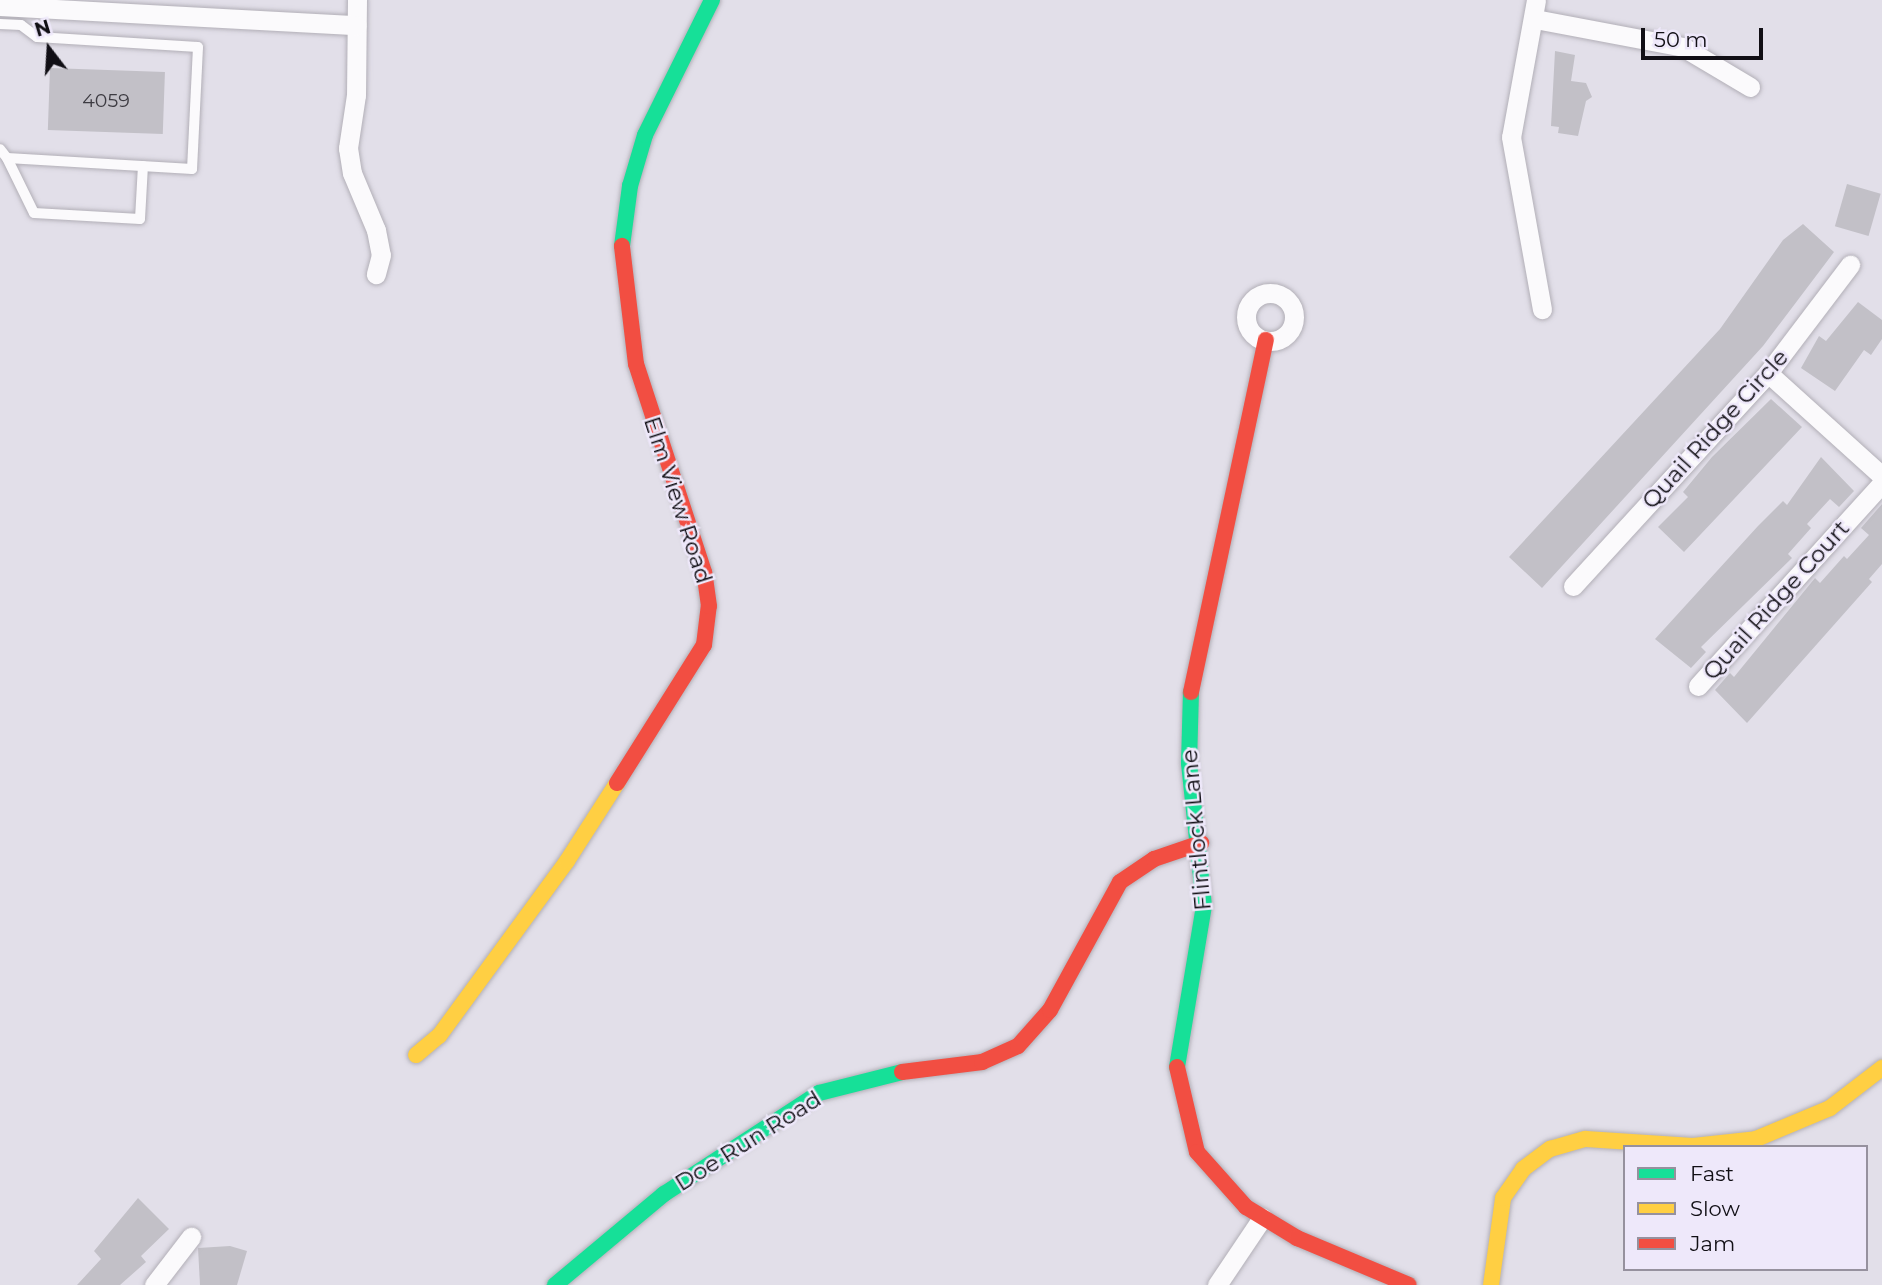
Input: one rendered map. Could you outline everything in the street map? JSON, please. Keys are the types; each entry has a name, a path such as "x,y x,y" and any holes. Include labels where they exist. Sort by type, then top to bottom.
{"street":[{"path":"357,0 348,148 352,173 376,230 381,255 376,274"},
{"name":"Elm View Road","path":"416,1055 446,1026 567,861 704,645 709,606 704,572 636,364 622,250 630,186 645,135 712,0"},
{"path":"0,6 356,25"},
{"path":"1542,309 1511,137 1535,9 1683,47 1750,87"},
{"name":"Quail Ridge Circle","path":"1573,586 1768,373 1850,265"},
{"name":"Flintlock Lane","path":"1266,340 1192,673 1189,763 1201,843 1202,931 1177,1061 1178,1089 1197,1152 1229,1192 1262,1218 1409,1285"},
{"path":"1768,373 1882,476"},
{"name":"Quail Ridge Court","path":"1698,686 1882,483"},
{"name":"Doe Run Road","path":"555,1285 664,1194 819,1093 882,1075 982,1062 1018,1046 1050,1010 1105,902 1120,883 1154,859 1201,843"},
{"path":"1702,1145 1756,1139 1830,1108 1882,1068"},
{"path":"1492,1285 1496,1220 1503,1198 1523,1169 1550,1149 1587,1139 1678,1145"},
{"path":"1217,1285 1262,1218"},
{"path":"154,1285 191,1237"}],"lane":[{"path":"0,24 21,25 37,37 198,47 192,169 7,158"},
{"path":"0,149 34,213 140,219 143,166"}],"building":[{"path":"1555,51 1575,55 1571,81 1586,83 1592,97 1586,101 1578,136 1558,133 1559,127 1551,126"},
{"path":"50,68 165,72 163,134 48,130"},
{"path":"1847,184 1881,194 1869,236 1835,226"},
{"path":"1803,224 1834,252 1763,346 1542,588 1509,557 1720,329 1783,240"},
{"path":"1858,302 1882,320 1882,339 1871,355 1864,350 1835,391 1801,368 1819,336 1826,341"},
{"path":"1771,399 1802,427 1684,552 1658,527 1688,497 1683,492 1712,457"},
{"path":"1821,457 1854,491 1839,507 1830,499 1807,524 1811,528 1788,554 1792,558 1701,647 1706,652 1691,668 1655,639 1758,526 1783,501 1787,505"},
{"path":"1882,504 1882,564 1869,579 1872,582 1747,723 1715,690 1730,673 1734,677 1815,578 1820,583 1844,556 1847,559 1869,535 1861,528"},
{"path":"138,1198 169,1229 141,1256 146,1262 120,1285 77,1285 101,1259 94,1251"},
{"path":"230,1246 247,1251 237,1285 200,1285 198,1248"}],"traffic: fast":[{"path":"622,246 630,186 645,135 712,0"},
{"path":"1177,1067 1204,906 1189,763 1191,692"},
{"path":"555,1285 664,1194 819,1093 902,1072"}],"traffic: slow":[{"path":"416,1055 439,1036 567,861 617,783"},
{"path":"1702,1145 1756,1139 1830,1108 1882,1068"},
{"path":"1491,1285 1503,1198 1523,1169 1550,1149 1586,1139 1678,1145"}],"traffic: jam":[{"path":"617,783 704,645 709,606 704,572 636,364 622,246"},
{"path":"1191,692 1266,340"},
{"path":"902,1072 982,1062 1018,1046 1050,1010 1120,882 1154,859 1201,843"},
{"path":"1177,1067 1197,1152 1246,1207 1297,1238 1409,1285"}]}
